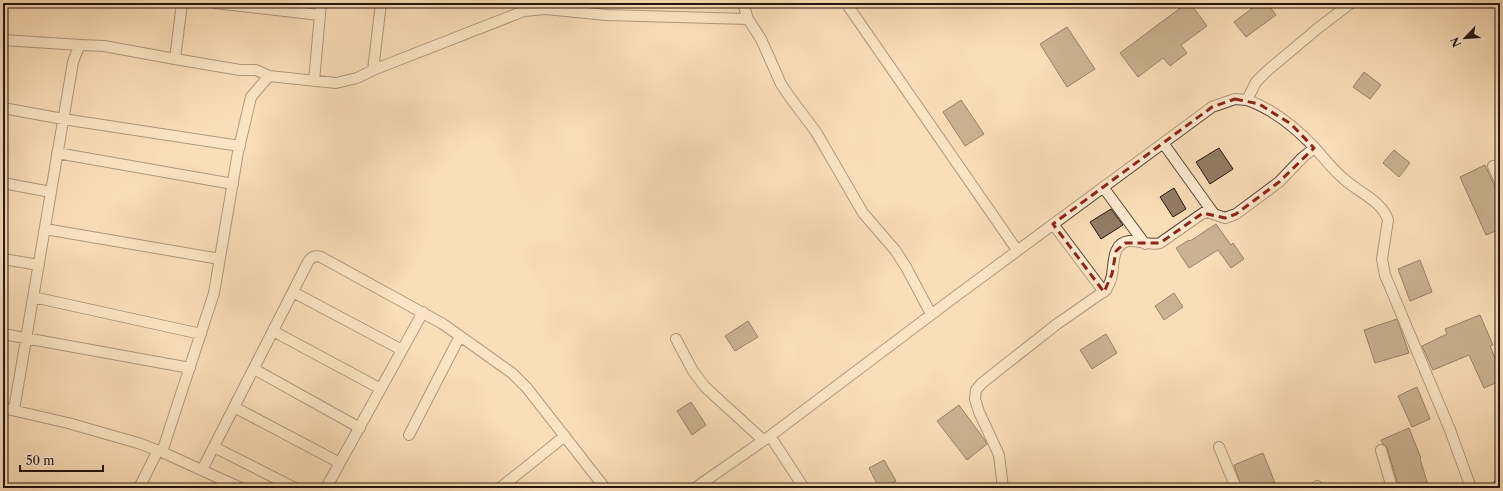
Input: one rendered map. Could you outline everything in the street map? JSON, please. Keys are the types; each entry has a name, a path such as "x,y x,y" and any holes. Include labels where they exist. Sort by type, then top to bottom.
{"street":[{"path":"175,59 182,3"},
{"path":"215,3 320,15"},
{"path":"314,81 321,3"},
{"path":"373,70 381,3"},
{"path":"743,3 748,19 761,39 781,84 816,132 863,213 895,250 931,314"},
{"path":"846,3 1017,250"},
{"path":"1247,100 1256,82 1266,71 1317,29 1352,3"},
{"path":"3,40 104,46 240,70 256,70 269,76 336,83 356,78 524,10 562,7 606,15 748,19"},
{"path":"14,410 73,62 81,45"},
{"path":"140,488 160,451 190,368 214,293 240,146 251,97 269,76"},
{"path":"695,488 766,438 1017,250 1212,107 1235,99 1247,100 1259,104 1291,124 1344,179 1372,199 1386,215 1388,220 1382,258 1385,276 1450,430 1471,488"},
{"path":"3,108 63,119 240,146"},
{"path":"1163,143 1214,214"},
{"path":"1003,488 999,455 979,412 975,399 976,390 982,383 1027,346 1104,292 1111,282 1113,259 1116,251 1121,245 1128,241 1155,244 1165,241 1196,216 1208,212 1225,218 1236,214 1279,182 1314,148"},
{"path":"58,153 233,184"},
{"path":"1493,166 1500,182"},
{"path":"3,183 51,192"},
{"path":"1103,187 1145,244"},
{"path":"1053,224 1104,292"},
{"path":"45,228 220,259"},
{"path":"202,470 308,262 312,257 317,256 444,324 512,373 527,388 605,488"},
{"path":"3,259 39,265"},
{"path":"293,292 402,350"},
{"path":"33,297 201,334"},
{"path":"326,488 423,312"},
{"path":"273,331 381,389"},
{"path":"3,334 190,368"},
{"path":"409,435 460,336"},
{"path":"676,339 693,371 705,387 766,438 804,488"},
{"path":"254,369 360,428"},
{"path":"234,407 340,464"},
{"path":"3,408 68,423 138,443 160,451 241,488"},
{"path":"500,488 565,436"},
{"path":"214,447 295,488"},
{"path":"1218,447 1236,488"},
{"path":"1381,450 1392,488"},
{"path":"1496,488 1500,483"}],"highlighted area":[{"path":"1235,99 1259,104 1291,124 1314,148 1279,182 1236,214 1225,218 1203,213 1160,243 1125,243 1116,251 1112,274 1104,292 1053,224 1212,107"}],"building":[{"path":"1187,3 1190,3 1207,26 1181,45 1187,53 1170,66 1163,58 1138,77 1120,53"},
{"path":"1259,3 1267,3 1276,15 1246,37 1234,22"},
{"path":"1067,27 1095,69 1067,87 1040,44"},
{"path":"1364,72 1381,85 1370,99 1353,87"},
{"path":"961,100 984,134 965,146 943,112"},
{"path":"1219,148 1233,169 1210,184 1196,162"},
{"path":"1394,150 1410,163 1399,177 1383,163"},
{"path":"1485,165 1500,198 1500,229 1486,235 1460,177"},
{"path":"1174,188 1186,209 1173,217 1160,197"},
{"path":"1111,209 1123,225 1101,239 1090,222"},
{"path":"1216,224 1231,245 1233,243 1244,259 1231,268 1218,250 1189,268 1176,248 1189,240 1190,241"},
{"path":"1420,260 1432,292 1410,301 1398,269"},
{"path":"1174,293 1183,307 1164,320 1155,306"},
{"path":"1480,315 1493,345 1490,346 1500,370 1500,381 1484,388 1469,355 1433,370 1422,346 1447,334 1445,329"},
{"path":"1397,319 1409,353 1375,363 1364,330"},
{"path":"748,321 758,337 735,351 725,336"},
{"path":"1106,334 1117,353 1092,369 1080,350"},
{"path":"1417,387 1430,419 1412,427 1398,396"},
{"path":"691,402 706,425 692,435 677,411"},
{"path":"959,405 987,444 967,460 937,421"},
{"path":"1409,428 1421,458 1420,459 1429,488 1399,488 1387,448 1381,440"},
{"path":"1263,453 1277,488 1242,488 1234,465"},
{"path":"884,460 896,481 883,488 879,488 869,468"}]}
